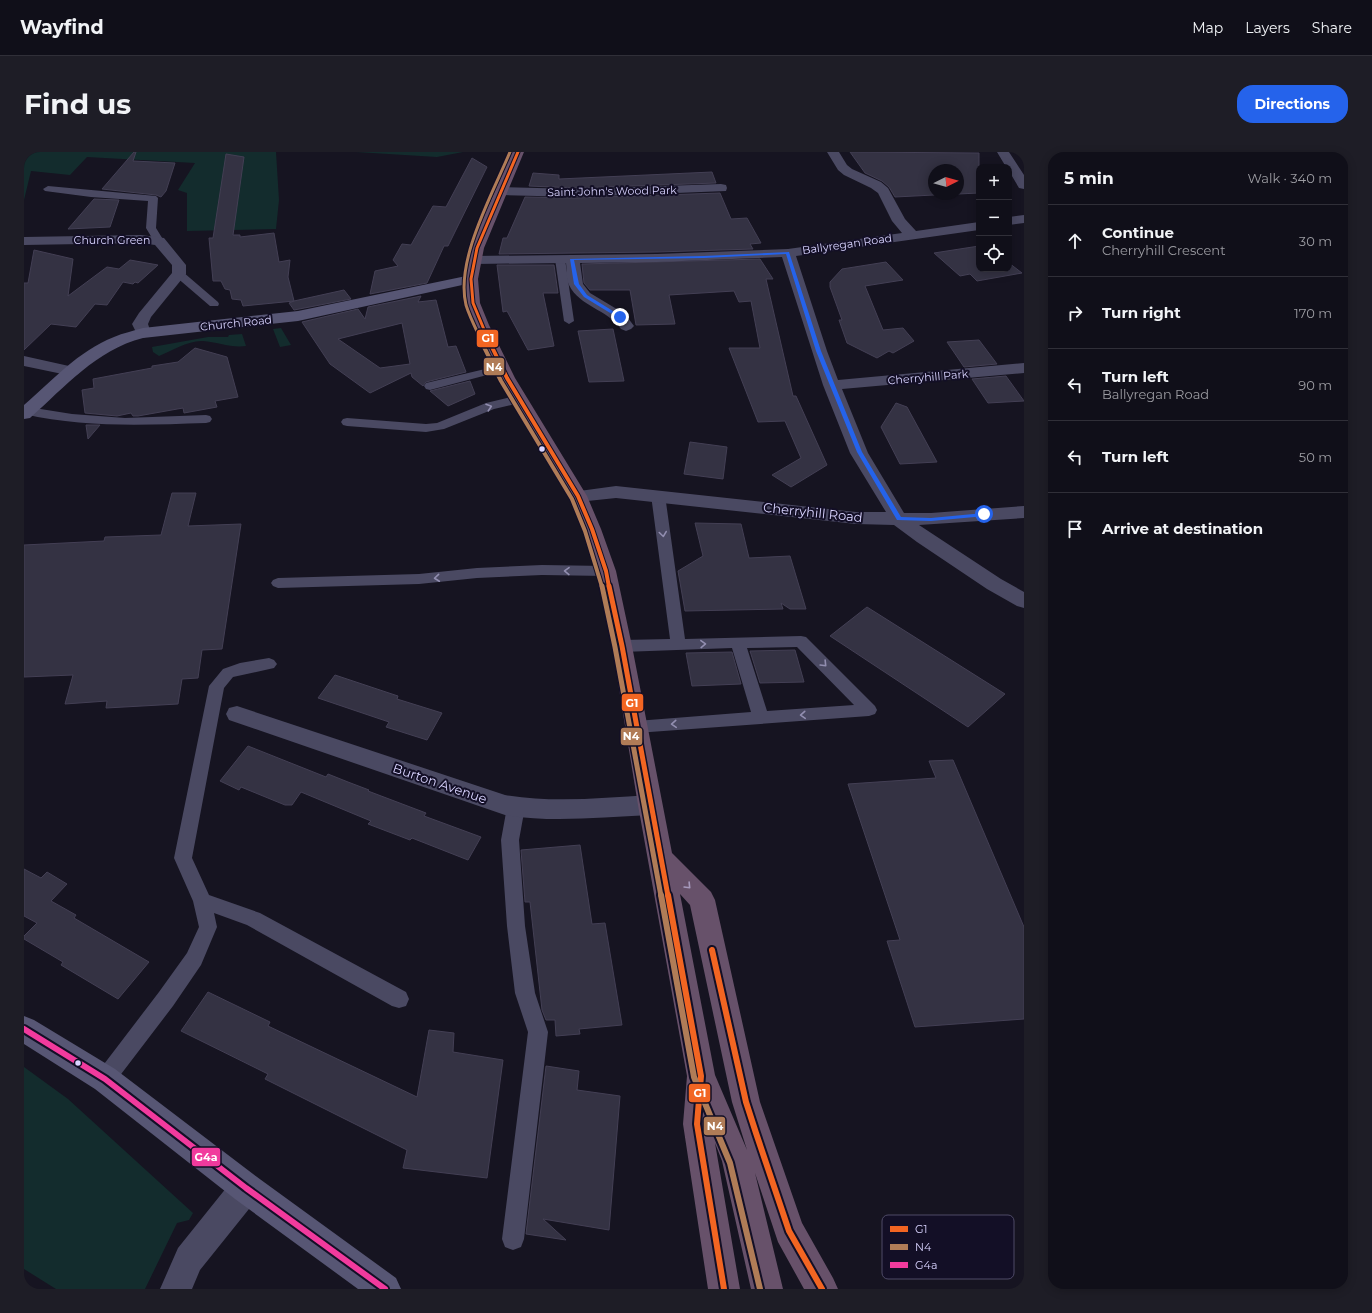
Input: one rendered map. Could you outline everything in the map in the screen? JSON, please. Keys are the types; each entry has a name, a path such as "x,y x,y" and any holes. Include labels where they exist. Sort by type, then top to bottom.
{"highway":[{"path":"518,152 480,239 474,260 471,279 474,309 502,368 578,496 592,529 606,570 622,646 701,1076 737,1161 767,1289"},
{"path":"661,858 702,900 746,1102 788,1231 822,1289"},
{"path":"701,1076 697,1124 724,1289"}],"street":[{"path":"834,152 842,167 848,172 876,185 883,191 899,221 912,235"},
{"path":"1003,152 1024,185"},
{"name":"Saint John's Wood Park","path":"502,191 576,193 721,188"},
{"path":"1012,221 1024,219"},
{"name":"Ballyregan Road","path":"474,260 704,257 788,252 976,226"},
{"name":"Church Green","path":"24,241 141,238 159,241 180,265 179,274"},
{"path":"788,252 819,351 859,452 899,519 924,538 994,584 1024,601"},
{"path":"566,259 576,284 585,296 620,317 626,326"},
{"path":"143,333 140,324 144,316 179,274"},
{"name":"Church Road","path":"26,412 72,371 96,353 118,341 143,333 298,316 471,279"},
{"path":"24,361 72,371"},
{"name":"Cherryhill Park","path":"832,385 1024,368"},
{"name":"Cherryhill Road","path":"578,496 616,492 658,495 856,518 931,519 1024,512"},
{"name":"Burton Avenue","path":"237,714 505,805 516,807 562,809 650,805"},
{"path":"24,1029 105,1079 246,1188 385,1289"},
{"path":"176,1289 189,1259 246,1188"}],"lane":[{"path":"48,189 91,194 152,198 152,228 159,241"},
{"path":"566,259 569,321"},
{"path":"179,274 214,304"},
{"path":"430,386 502,368"},
{"path":"347,422 426,428 440,426 490,406 520,399"},
{"path":"26,412 72,418 125,422 206,419"},
{"path":"658,495 678,644"},
{"path":"278,583 419,579 477,573 542,570 606,570"},
{"path":"622,646 801,641 869,710 636,727"},
{"path":"738,643 761,718"},
{"path":"105,1079 166,999 194,959 208,927 202,901 183,858 217,686 228,674 240,669 269,664"},
{"path":"513,1239 538,1032 525,993 516,926 510,840 516,807"},
{"path":"202,901 253,919 399,999"}],"green space":[{"path":"24,152 276,152 279,200 276,229 187,231 187,193 178,190 195,163 87,157 70,175 31,171 24,200"},
{"path":"356,152 463,152 437,157"},
{"path":"281,328 291,345 280,347 273,329"},
{"path":"242,334 246,346 198,341 186,344 159,356 153,352 152,347 208,337 228,337 229,335"},
{"path":"24,1067 68,1099 193,1213 189,1220 177,1223 145,1289 56,1289 24,1269"}],"building":[{"path":"134,152 136,152 133,161 175,163 166,191 161,197 156,195 102,189"},
{"path":"850,152 979,153 979,164 976,164 976,193 964,194 964,164 928,164 928,195 895,197 889,187 882,181 865,173"},
{"path":"226,154 244,157 233,235 240,235 240,237 274,233 279,262 290,260 288,277 294,301 243,306 241,300 232,299 230,290 225,289 221,281 213,281 209,238 213,238"},
{"path":"472,158 487,167 448,246 444,246 427,283 370,294 375,271 398,266 393,260 402,244 411,245 433,206 446,207"},
{"path":"712,172 716,183 576,188 529,186 533,173 559,175 559,179"},
{"path":"720,193 731,219 747,218 761,243 750,244 753,249 499,254 503,238 507,238 525,197 576,198"},
{"path":"94,199 119,200 110,227 68,229"},
{"path":"976,246 976,272 1012,272 1012,265 1022,273 977,281 970,274 960,276 934,253"},
{"path":"34,250 73,259 68,296 107,267 119,269 130,260 158,265 138,283 135,282 133,284 123,282 107,305 95,304 76,327 51,324 24,350 24,283 28,283"},
{"path":"760,259 773,279 766,279 793,396 796,396 827,465 791,487 772,475 801,458 785,421 758,422 729,348 760,348 751,301 739,302 734,291 669,295 675,324 636,325 630,290 590,290 584,283 582,264"},
{"path":"886,262 903,280 865,286 883,330 903,328 914,341 893,353 889,351 877,358 847,343 839,320 842,320 830,287 830,282 842,269"},
{"path":"497,265 554,265 558,293 543,293 554,346 528,350 507,311 503,312"},
{"path":"344,290 351,299 294,310 289,303"},
{"path":"421,296 418,302 436,300 448,347 456,346 466,372 426,382 423,386 412,377 411,373 370,393 330,364 302,322 358,309 365,319 368,307","holes":["402,323 410,364 380,368 338,339"]},
{"path":"613,329 624,381 589,382 578,331"},
{"path":"979,340 997,364 964,367 947,342"},
{"path":"195,348 227,357 238,397 215,401 217,407 184,413 183,408 138,416 133,416 131,413 117,416 85,413 82,390 94,388 93,379 178,362"},
{"path":"1006,376 1024,401 988,403 972,379"},
{"path":"470,381 475,394 448,406 430,391"},
{"path":"896,403 907,407 937,462 900,464 881,427"},
{"path":"86,425 100,425 88,439"},
{"path":"690,442 727,447 723,479 684,474"},
{"path":"172,493 196,493 188,526 241,524 222,649 202,650 198,678 182,679 178,704 106,708 107,701 65,704 73,675 24,677 24,545 104,541 105,537 161,535"},
{"path":"695,523 741,524 749,558 790,556 806,609 790,609 781,603 783,609 685,611 678,571 703,556"},
{"path":"867,607 1005,694 968,727 830,636"},
{"path":"795,650 804,682 760,683 750,651"},
{"path":"732,652 741,684 692,686 686,653"},
{"path":"335,675 398,696 397,699 442,713 427,740 386,727 389,722 318,698"},
{"path":"248,746 326,777 328,774 369,790 368,791 426,813 424,816 481,837 468,860 412,838 410,840 368,824 371,821 301,792 292,805 285,805 241,787 239,790 220,781"},
{"path":"953,760 1024,927 1024,1019 915,1027 887,941 900,940 848,784 936,778 929,761"},
{"path":"580,845 592,924 605,923 622,1025 579,1029 580,1034 556,1036 555,1020 546,1020 542,1010 530,902 525,902 521,850"},
{"path":"24,869 41,878 47,872 67,884 51,901 76,915 74,918 149,962 118,999 61,965 63,962 24,939 24,936 37,923 24,916"},
{"path":"208,992 270,1022 268,1026 417,1097 429,1030 454,1033 453,1052 503,1060 487,1178 403,1168 407,1150 265,1079 268,1074 181,1031"},
{"path":"546,1066 579,1071 577,1090 620,1096 609,1230 543,1219 566,1240 526,1234"}],"transit line":[{"name":"N4","path":"510,152 470,246 464,278 466,304 475,328 501,381 572,499 585,531 599,573 615,647 694,1077 730,1163 760,1289"},
{"name":"G1","path":"518,152 477,248 471,279 473,303 481,325 507,378 578,496 592,529 606,571 622,646 701,1076 697,1124 724,1289"},
{"name":"G1","path":"712,950 746,1102 756,1133 789,1231 822,1289"},
{"name":"G4a","path":"24,1029 105,1079 246,1188 385,1289"}],"route":[{"path":"620,317 585,296 576,284 572,259 704,257 788,252 819,351 859,452 899,519 931,519 984,514"}]}
